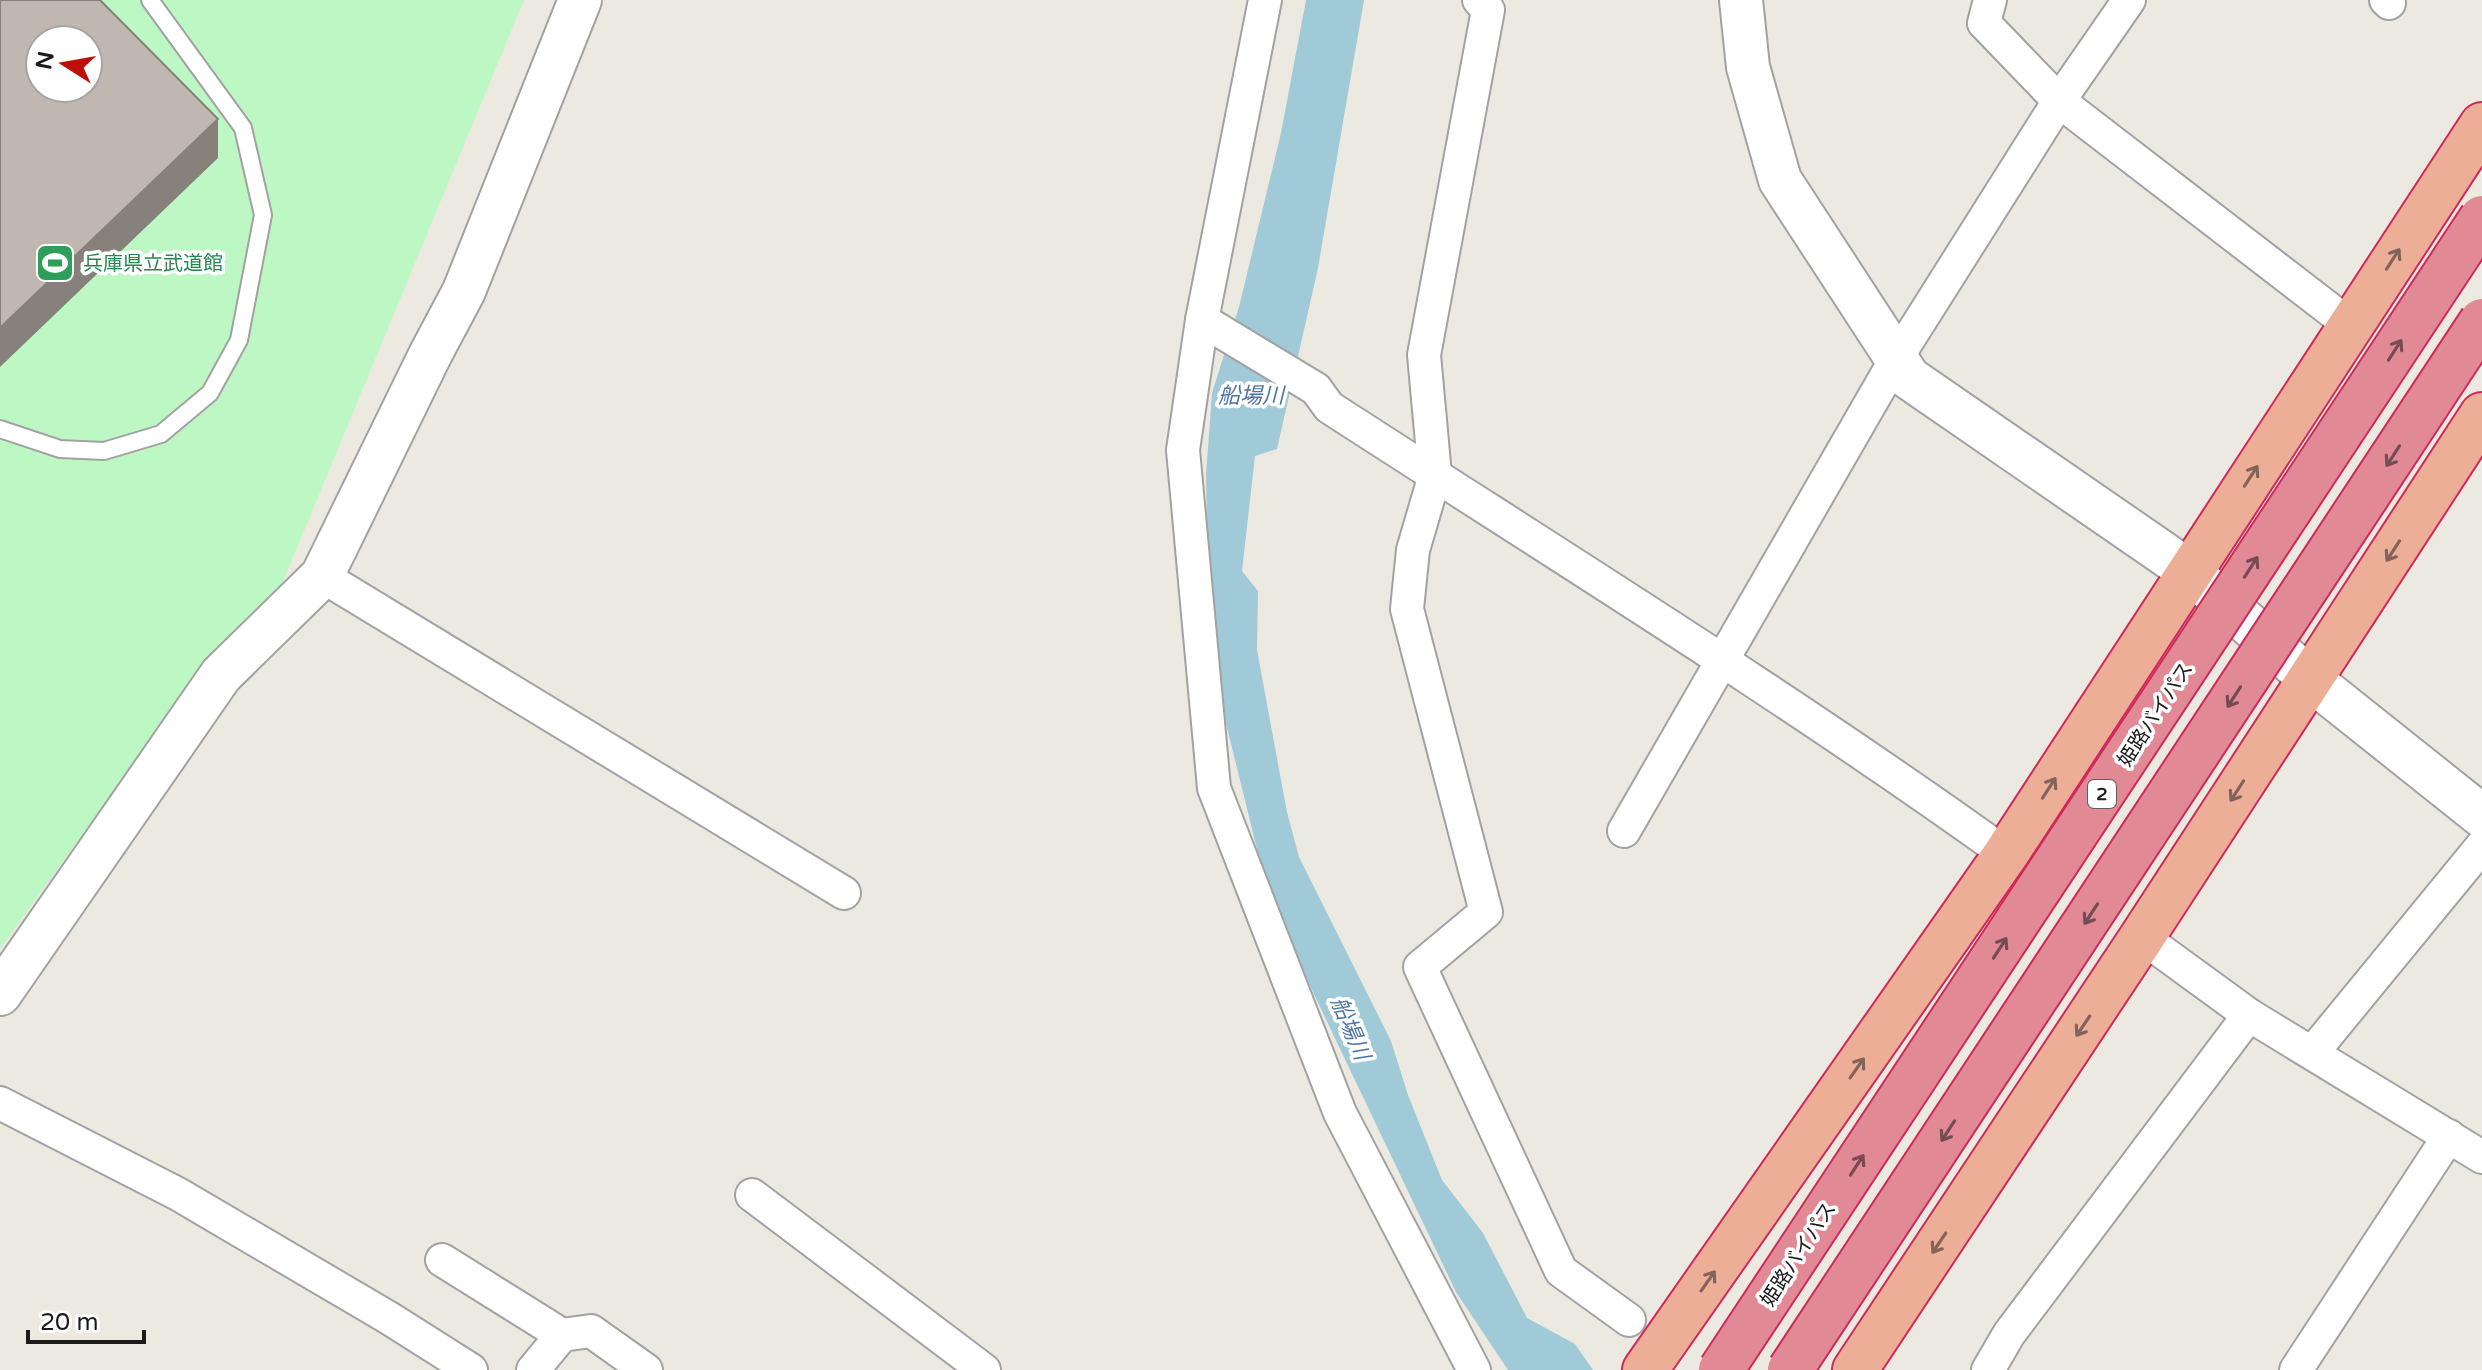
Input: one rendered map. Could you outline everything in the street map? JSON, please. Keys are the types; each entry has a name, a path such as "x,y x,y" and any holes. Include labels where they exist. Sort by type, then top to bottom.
{"highway":[{"path":"1646,1345 2006,854 2482,125"},
{"name":"姫路バイパス","path":"1721,1370 2482,218"},
{"path":"1790,1370 2482,321"},
{"path":"1855,1370 2482,415"}],"street":[{"path":"0,994 221,675 322,576 464,291 580,0"},
{"path":"1265,0 1202,320 1183,450 1214,788 1340,1113 1474,1370"},
{"path":"1479,0 1488,10 1424,355 1435,475 1413,550 1407,609 1486,912 1420,967 1561,1271 1646,1345"},
{"path":"1741,0 1748,67 1780,180 1909,378 2189,571 2310,679 2482,816"},
{"path":"1990,0 1984,23 2059,101 2350,325"},
{"path":"1624,831 1896,359 2059,101 2129,0"},
{"path":"1202,320 1316,389 1329,407 1723,661 1936,803 2006,854"},
{"path":"322,576 844,893"},
{"path":"2313,1052 2482,846"},
{"path":"2142,937 2249,1015 2482,1157"},
{"path":"1988,1370 2009,1334 2249,1015"},
{"path":"0,1103 178,1194 471,1370"},
{"path":"2296,1370 2449,1136"},
{"path":"752,1195 984,1370"},
{"path":"442,1260 562,1335 591,1331 646,1370"},
{"path":"533,1370 562,1335"}],"lane":[{"path":"0,429 60,449 104,451 161,434 210,393 239,340 263,215 243,128 150,0"}],"green space":[{"path":"0,0 524,0 272,608 211,655 0,949"}],"water":[{"name":"船場川","path":"1306,0 1364,0 1318,268 1277,449 1255,456 1242,571 1258,591 1257,650 1287,812 1299,857 1391,1041 1408,1095 1442,1180 1483,1233 1527,1318 1575,1344 1593,1370 1508,1370 1456,1292 1270,902 1221,703 1208,587 1206,475 1212,393 1239,307 1281,133"}],"building":[{"name":"兵庫県立武道館","path":"0,0 100,0 218,119 0,328"}],"place":[{"name":"兵庫県立武道館","path":"55,263"}]}
